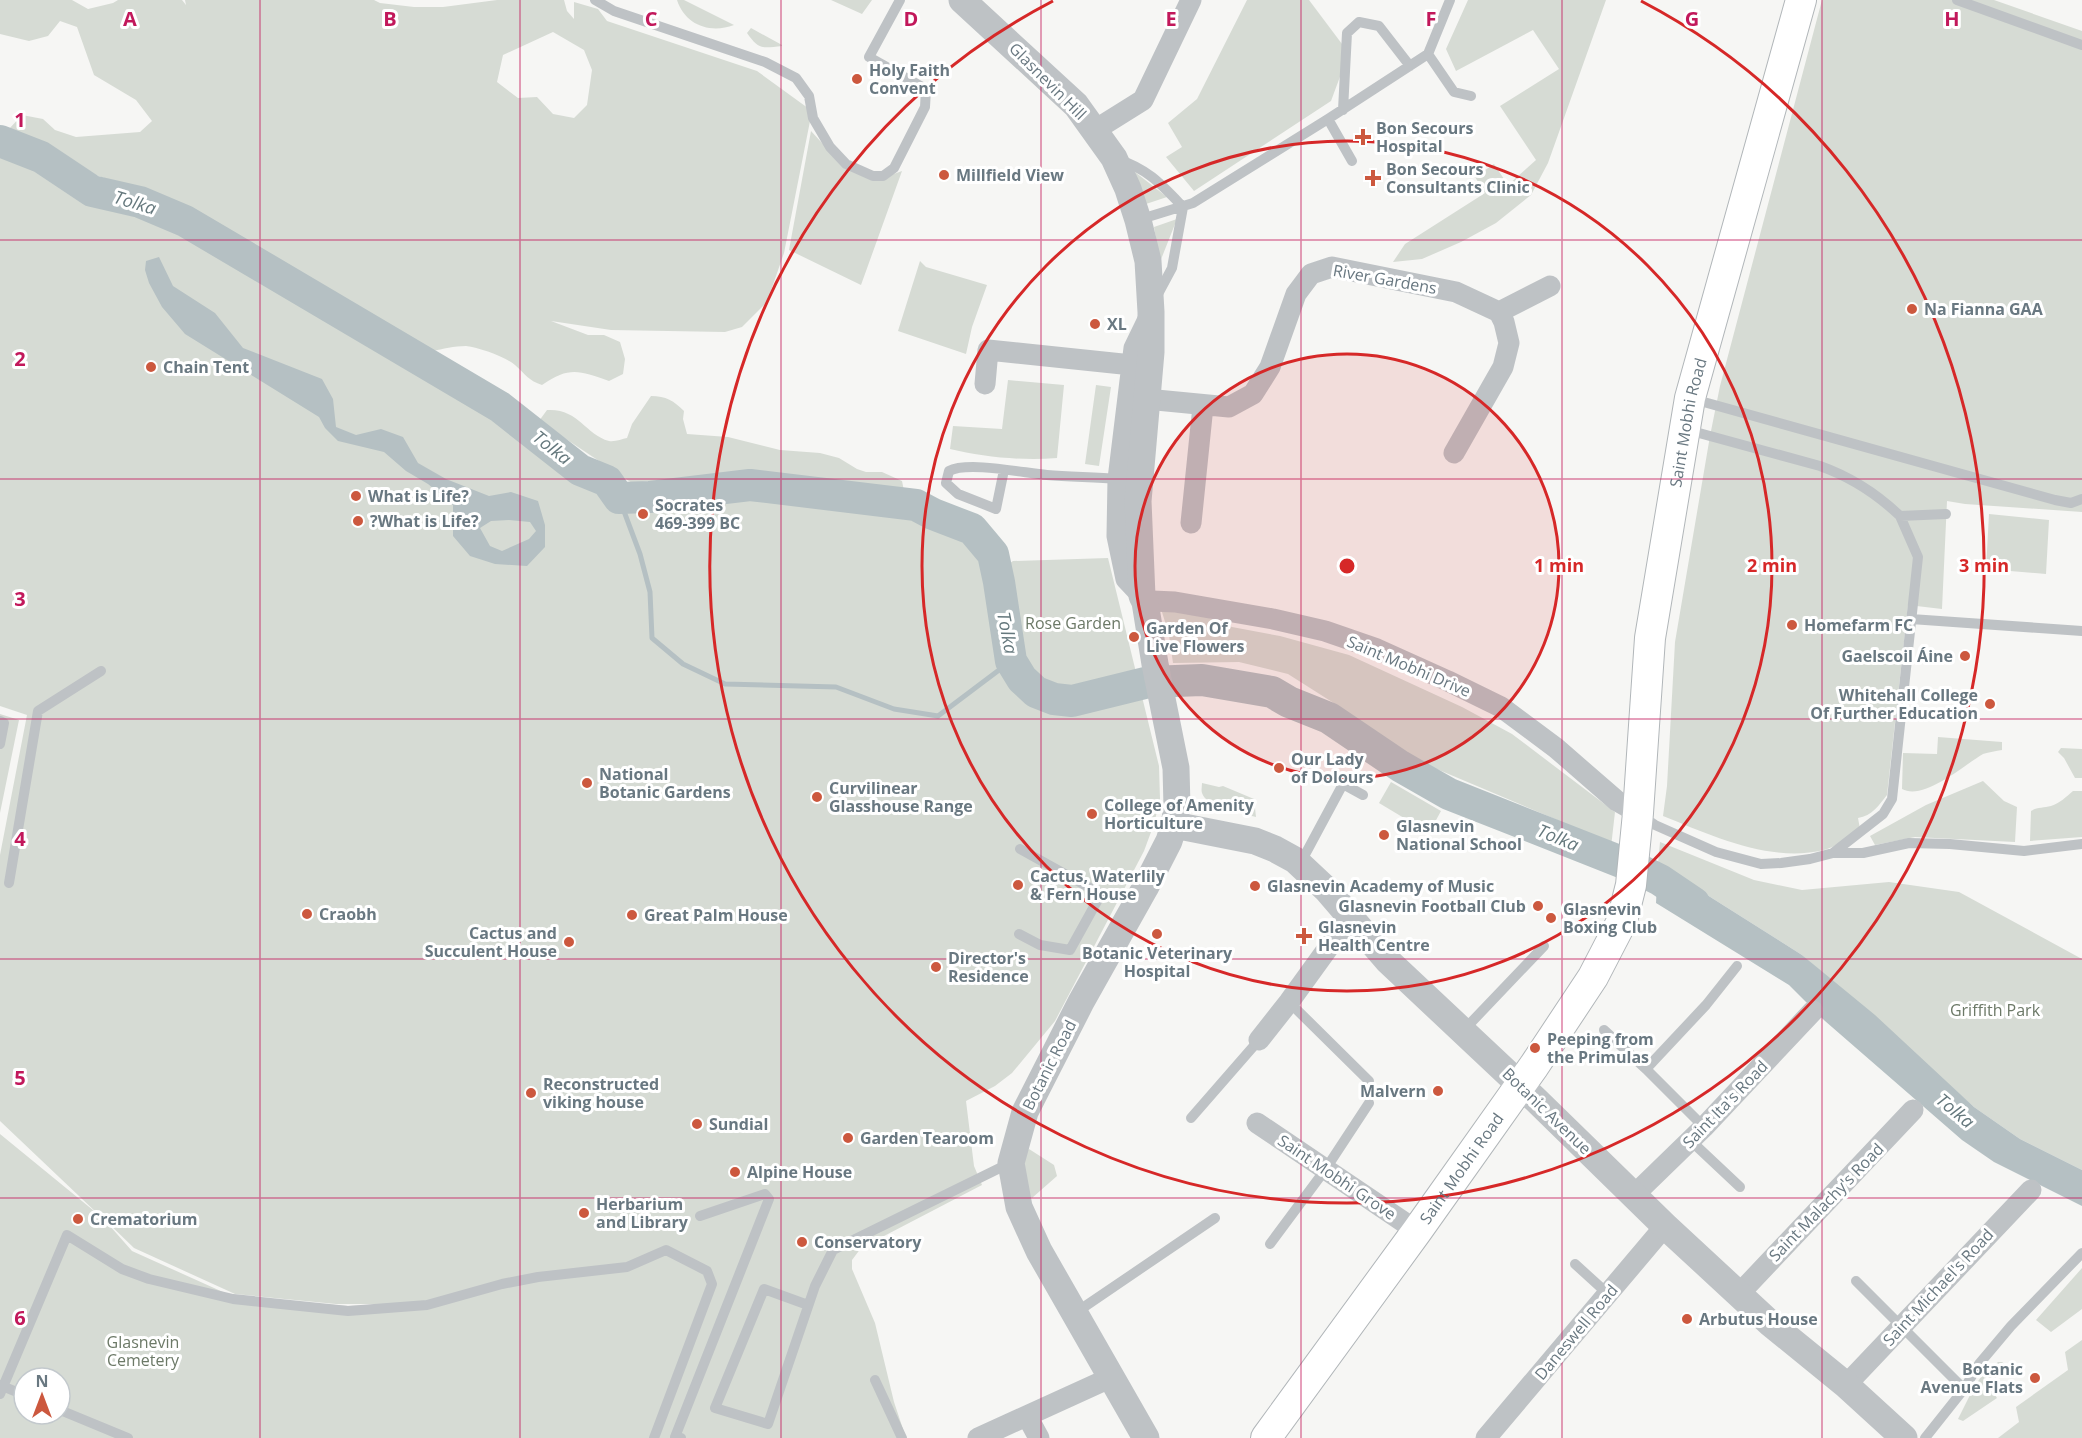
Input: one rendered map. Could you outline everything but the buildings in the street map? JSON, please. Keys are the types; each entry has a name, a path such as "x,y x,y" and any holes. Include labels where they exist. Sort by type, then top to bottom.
{"main road":[{"name":"Saint Mobhi Road","path":"1266,1438 1520,1085 1593,977 1622,921 1634,855 1650,638 1690,398 1801,0"}],"street":[{"path":"1095,130 1143,100 1191,0"},
{"name":"Glasnevin Hill","path":"969,2 1076,105 1114,158 1128,189 1138,220 1148,261 1151,309 1151,352 1138,501 1144,599 1176,768 1177,807 1174,825"},
{"name":"River Gardens","path":"1146,399 1229,407 1253,394 1270,367 1296,294 1311,274 1332,267 1456,292 1498,312"},
{"path":"1454,453 1503,366 1509,343 1504,322 1498,312 1551,286"},
{"name":"Glasnevin Hill","path":"1144,599 1126,579 1117,536 1118,478 1134,348 1151,309"},
{"path":"985,384 988,350 1132,365"},
{"path":"1191,523 1203,406"},
{"name":"Saint Mobhi Drive","path":"1144,599 1273,619 1325,631 1377,649 1501,707 1556,748 1617,801 1638,813"},
{"name":"Botanic Avenue","path":"1174,825 1255,841 1275,849 1300,865 1327,890 1349,919 1388,961 1665,1226 1771,1324 1846,1385 1904,1438"},
{"name":"Botanic Road","path":"1146,1438 1039,1251 1018,1207 1011,1163 1025,1112 1081,1002 1145,888 1169,841 1174,825"},
{"path":"1258,1040 1289,1002 1349,919"},
{"name":"Saint Ita's Road","path":"1634,1195 1697,1134 1813,1011"},
{"name":"Saint Malachy's Road","path":"1738,1294 1913,1110"},
{"name":"Saint Mobhi Grove","path":"1257,1123 1417,1231"},
{"name":"Saint Michael's Road","path":"1846,1385 2031,1190"},
{"name":"Daneswell Road","path":"1486,1438 1665,1226"},
{"path":"978,1438 1112,1377"},
{"path":"1027,1416 1038,1438"}],"lane":[{"path":"595,0 614,11 765,62 796,78 808,96 813,118 830,147 846,164 873,176 883,176 894,168 925,107 926,89 869,57 900,0"},
{"path":"1138,220 1193,203 1428,54 1450,0"},
{"path":"1957,0 2082,45"},
{"path":"1343,110 1347,33 1359,22 1379,26 1410,66"},
{"path":"1428,54 1454,92 1472,96"},
{"path":"1328,119 1352,161"},
{"path":"1114,158 1136,165 1157,179 1182,207"},
{"path":"1151,309 1172,268 1182,207"},
{"path":"1690,398 2055,500 2071,503 2082,499"},
{"path":"1684,429 1820,466 1867,488 1900,516 1918,556 1892,799 1883,814 1833,853"},
{"path":"1004,470 996,509 958,494 946,483 949,471 957,467 1004,470 1049,475 1118,478"},
{"path":"1900,516 1946,514"},
{"path":"1911,620 2082,631"},
{"path":"9,883 38,711 101,671"},
{"path":"0,721 4,723 0,744"},
{"path":"1300,865 1343,784 1363,795"},
{"path":"1638,813 1655,825 1710,849 1761,864 1810,859 1833,853 1863,853 1909,843 1950,844 2024,851 2082,844"},
{"path":"1019,934 1040,945 1070,950 1101,894 1020,849"},
{"path":"1462,1032 1544,946"},
{"path":"1646,1069 1706,1005 1737,966"},
{"path":"1289,1002 1369,1081"},
{"path":"1604,1030 1646,1069 1740,1187"},
{"path":"1191,1118 1258,1040"},
{"path":"1270,1244 1325,1170 1369,1103"},
{"path":"808,1305 764,1289 715,1408 768,1425 815,1286 833,1250 1011,1163"},
{"path":"681,1438 675,1437 769,1199 765,1194 700,1216"},
{"path":"1084,1307 1215,1218"},
{"path":"1,1388 67,1235 122,1269 149,1279 233,1299 348,1311 427,1305 502,1284 538,1277 627,1267 666,1250 707,1271 712,1284 654,1438"},
{"path":"1925,1438 1964,1389 1979,1364 2020,1316 2082,1253"},
{"path":"1575,1264 1608,1294"},
{"path":"1856,1281 1964,1389"},
{"path":"875,1380 902,1438"},
{"path":"72,1415 128,1438"}],"green space":[{"path":"0,0 72,0 88,9 118,0 182,0 186,5 185,0 374,0 380,3 414,7 443,7 497,0 564,0 567,11 574,19 574,2 598,9 607,21 757,71 812,111 784,253 767,302 742,327 725,332 611,330 551,321 588,335 604,335 620,342 625,359 623,374 609,381 575,372 560,375 542,385 530,379 510,362 485,351 466,346 432,351 219,228 153,194 77,169 37,141 9,129 22,115 43,119 55,130 76,137 140,132 152,121 136,100 94,75 77,27 60,21 48,36 29,41 0,34","holes":["553,32 584,50 592,70 587,105 574,118 553,114 537,97 518,98 497,82 503,55"]},
{"path":"677,0 684,0 734,25 725,28 708,28 700,25 686,16"},
{"path":"831,0 872,0 862,14"},
{"path":"1247,0 1309,0 1342,44 1341,74 1331,101 1194,191 1166,157 1182,147 1168,123 1197,99"},
{"path":"1468,0 1606,0 1548,163 1531,195 1496,223 1461,242 1422,259 1393,262 1405,244 1485,193 1475,177 1494,164 1508,185 1536,160 1500,106 1559,69 1533,30 1456,71 1446,49"},
{"name":"Na Fianna GAA","path":"1822,0 1994,0 2082,31 2082,512 1947,501 1942,609 1908,605 1887,795 1871,812 1858,818 1860,829 1838,844 1824,850 1783,853 1722,839 1663,816 1667,786 1675,642 1710,436 1720,386"},
{"path":"751,28 782,46 762,47 758,45 747,33"},
{"path":"811,131 834,156 880,179 902,171 861,285 789,250"},
{"name":"National Botanic Gardens","path":"0,149 17,153 91,205 148,215 179,232 229,244 266,282 298,305 491,415 611,504 750,494 919,518 954,528 993,574 1013,561 1108,558 1159,766 1160,799 1144,851 1055,1021 1012,1073 995,1086 966,1101 974,1166 982,1185 861,1248 852,1260 852,1269 875,1323 894,1402 906,1438 0,1438 0,1134 99,1215 0,1121 0,855 27,715 0,706","holes":["102,1217 134,1248 235,1294 336,1304 393,1304 348,1306 234,1297 132,1251"]},
{"path":"1135,172 1167,197 1143,205"},
{"path":"1177,219 1160,262 1154,227"},
{"path":"920,261 926,267 987,285 972,327 966,354 898,331"},
{"path":"1008,380 1064,385 1057,458 1003,458 950,449 953,426 1002,429"},
{"path":"1096,385 1111,387 1099,466 1085,464"},
{"path":"651,396 669,400 684,411 683,419 687,434 728,437 780,450 820,453 839,458 857,469 866,472 882,472 902,481 905,496 750,472 632,483 539,421 547,410 558,410 574,417 601,438 614,441 627,438 632,424"},
{"path":"1989,514 2049,520 2046,574 1986,569"},
{"path":"1172,607 1189,610 1232,627 1280,636 1349,655 1462,707 1512,734 1615,812 1611,847 1555,819 1406,756 1340,707 1288,674 1239,662 1173,663 1169,635 1162,612"},
{"path":"0,714 19,720 0,813"},
{"path":"1938,737 2002,742 2002,750 1983,754 1932,786 1911,791 1902,789 1903,753 1937,754"},
{"path":"2061,748 2082,749 2082,778 2075,778 2058,752"},
{"path":"1983,781 2004,801 2017,807 2015,842 1915,837 1875,845 1870,836 1926,805"},
{"path":"1391,782 1441,811 1429,833 1379,803"},
{"path":"1202,783 1223,786 1254,799 1256,817 1225,809 1210,802 1202,793"},
{"path":"2073,791 2082,791 2082,837 2030,841 2031,811 2054,805"},
{"name":"Griffith Park","path":"1660,842 1754,880 1802,890 1889,882 1959,892 2082,959 2082,1170 2020,1139 1974,1107 1802,955 1658,864"},
{"path":"1029,1149 1054,1165 1057,1176 1032,1198 1023,1190 1020,1158"},
{"path":"2082,1268 2082,1309 2051,1332 2036,1320"},
{"path":"2082,1340 2082,1438 1998,1438 2019,1422 2016,1407 2068,1370 2065,1352"},
{"path":"1998,1362 2008,1367 1988,1385 1997,1398 1963,1421 1958,1419 1981,1377"}],"water":[{"path":"159,257 173,286 215,313 243,348 322,379 333,399 336,427 356,435 381,429 403,437 418,463 446,479 489,496 511,492 538,501 545,525 545,547 527,566 495,564 470,556 453,536 453,505 428,484 406,471 384,452 338,441 325,428 319,417 185,334 162,307 149,283 145,270 146,261","holes":["491,521 530,522 536,531 529,539 502,551 490,546 480,528"]},
{"path":"1658,864 1802,955 1875,1015 1974,1107 2020,1139 2082,1170 2082,1206 1994,1162 1962,1140 1825,1021 1789,985 1656,903"}],"waterway":[{"name":"Tolka","path":"0,141 41,157 92,191 140,202 185,221 500,407 580,470 607,481 619,498 650,497 750,485 916,505 972,529 993,554 1011,661 1022,679 1036,692 1054,699 1072,701 1149,682 1202,680 1272,692 1289,702 1329,718 1400,766 1449,794 1634,867 1660,880 1694,903"},
{"path":"619,498 640,554 650,592 652,638 683,664 725,684 836,687 894,709 938,716 1011,661"}],"place":[{"name":"Holy Faith Convent","path":"857,79"},
{"name":"Bon Secours Hospital","path":"1363,137"},
{"name":"Millfield View","path":"944,175"},
{"name":"Bon Secours Consultants Clinic","path":"1373,178"},
{"name":"Na Fianna GAA","path":"1912,309"},
{"name":"XL","path":"1095,324"},
{"name":"Chain Tent","path":"151,367"},
{"name":"What is Life?","path":"356,496"},
{"name":"Socrates 469-399 BC","path":"643,514"},
{"name":"?What is Life?","path":"358,521"},
{"name":"Homefarm FC","path":"1792,625"},
{"name":"Garden Of Live Flowers","path":"1134,637"},
{"name":"Gaelscoil Áine","path":"1965,656"},
{"name":"Whitehall College Of Further Education","path":"1990,704"},
{"name":"Our Lady of Dolours","path":"1279,768"},
{"name":"National Botanic Gardens","path":"587,783"},
{"name":"Curvilinear Glasshouse Range","path":"817,797"},
{"name":"College of Amenity Horticulture","path":"1092,814"},
{"name":"Glasnevin National School","path":"1384,835"},
{"name":"Cactus, Waterlily & Fern House","path":"1018,885"},
{"name":"Glasnevin Academy of Music","path":"1255,886"},
{"name":"Glasnevin Football Club","path":"1538,906"},
{"name":"Craobh","path":"307,914"},
{"name":"Great Palm House","path":"632,915"},
{"name":"Glasnevin Boxing Club","path":"1551,918"},
{"name":"Botanic Veterinary Hospital","path":"1157,934"},
{"name":"Glasnevin Health Centre","path":"1304,936"},
{"name":"Cactus and Succulent House","path":"569,942"},
{"name":"Director's Residence","path":"936,967"},
{"name":"Peeping from the Primulas","path":"1535,1048"},
{"name":"Malvern","path":"1438,1091"},
{"name":"Reconstructed viking house","path":"531,1093"},
{"name":"Sundial","path":"697,1124"},
{"name":"Garden Tearoom","path":"848,1138"},
{"name":"Alpine House","path":"735,1172"},
{"name":"Herbarium and Library","path":"584,1213"},
{"name":"Crematorium","path":"78,1219"},
{"name":"Conservatory","path":"802,1242"},
{"name":"Arbutus House","path":"1687,1319"},
{"name":"Botanic Avenue Flats","path":"2035,1378"}],"park label":[{"name":"Rose Garden","path":"1073,623"},
{"name":"Glasnevin Cemetery","path":"143,1351"}]}
